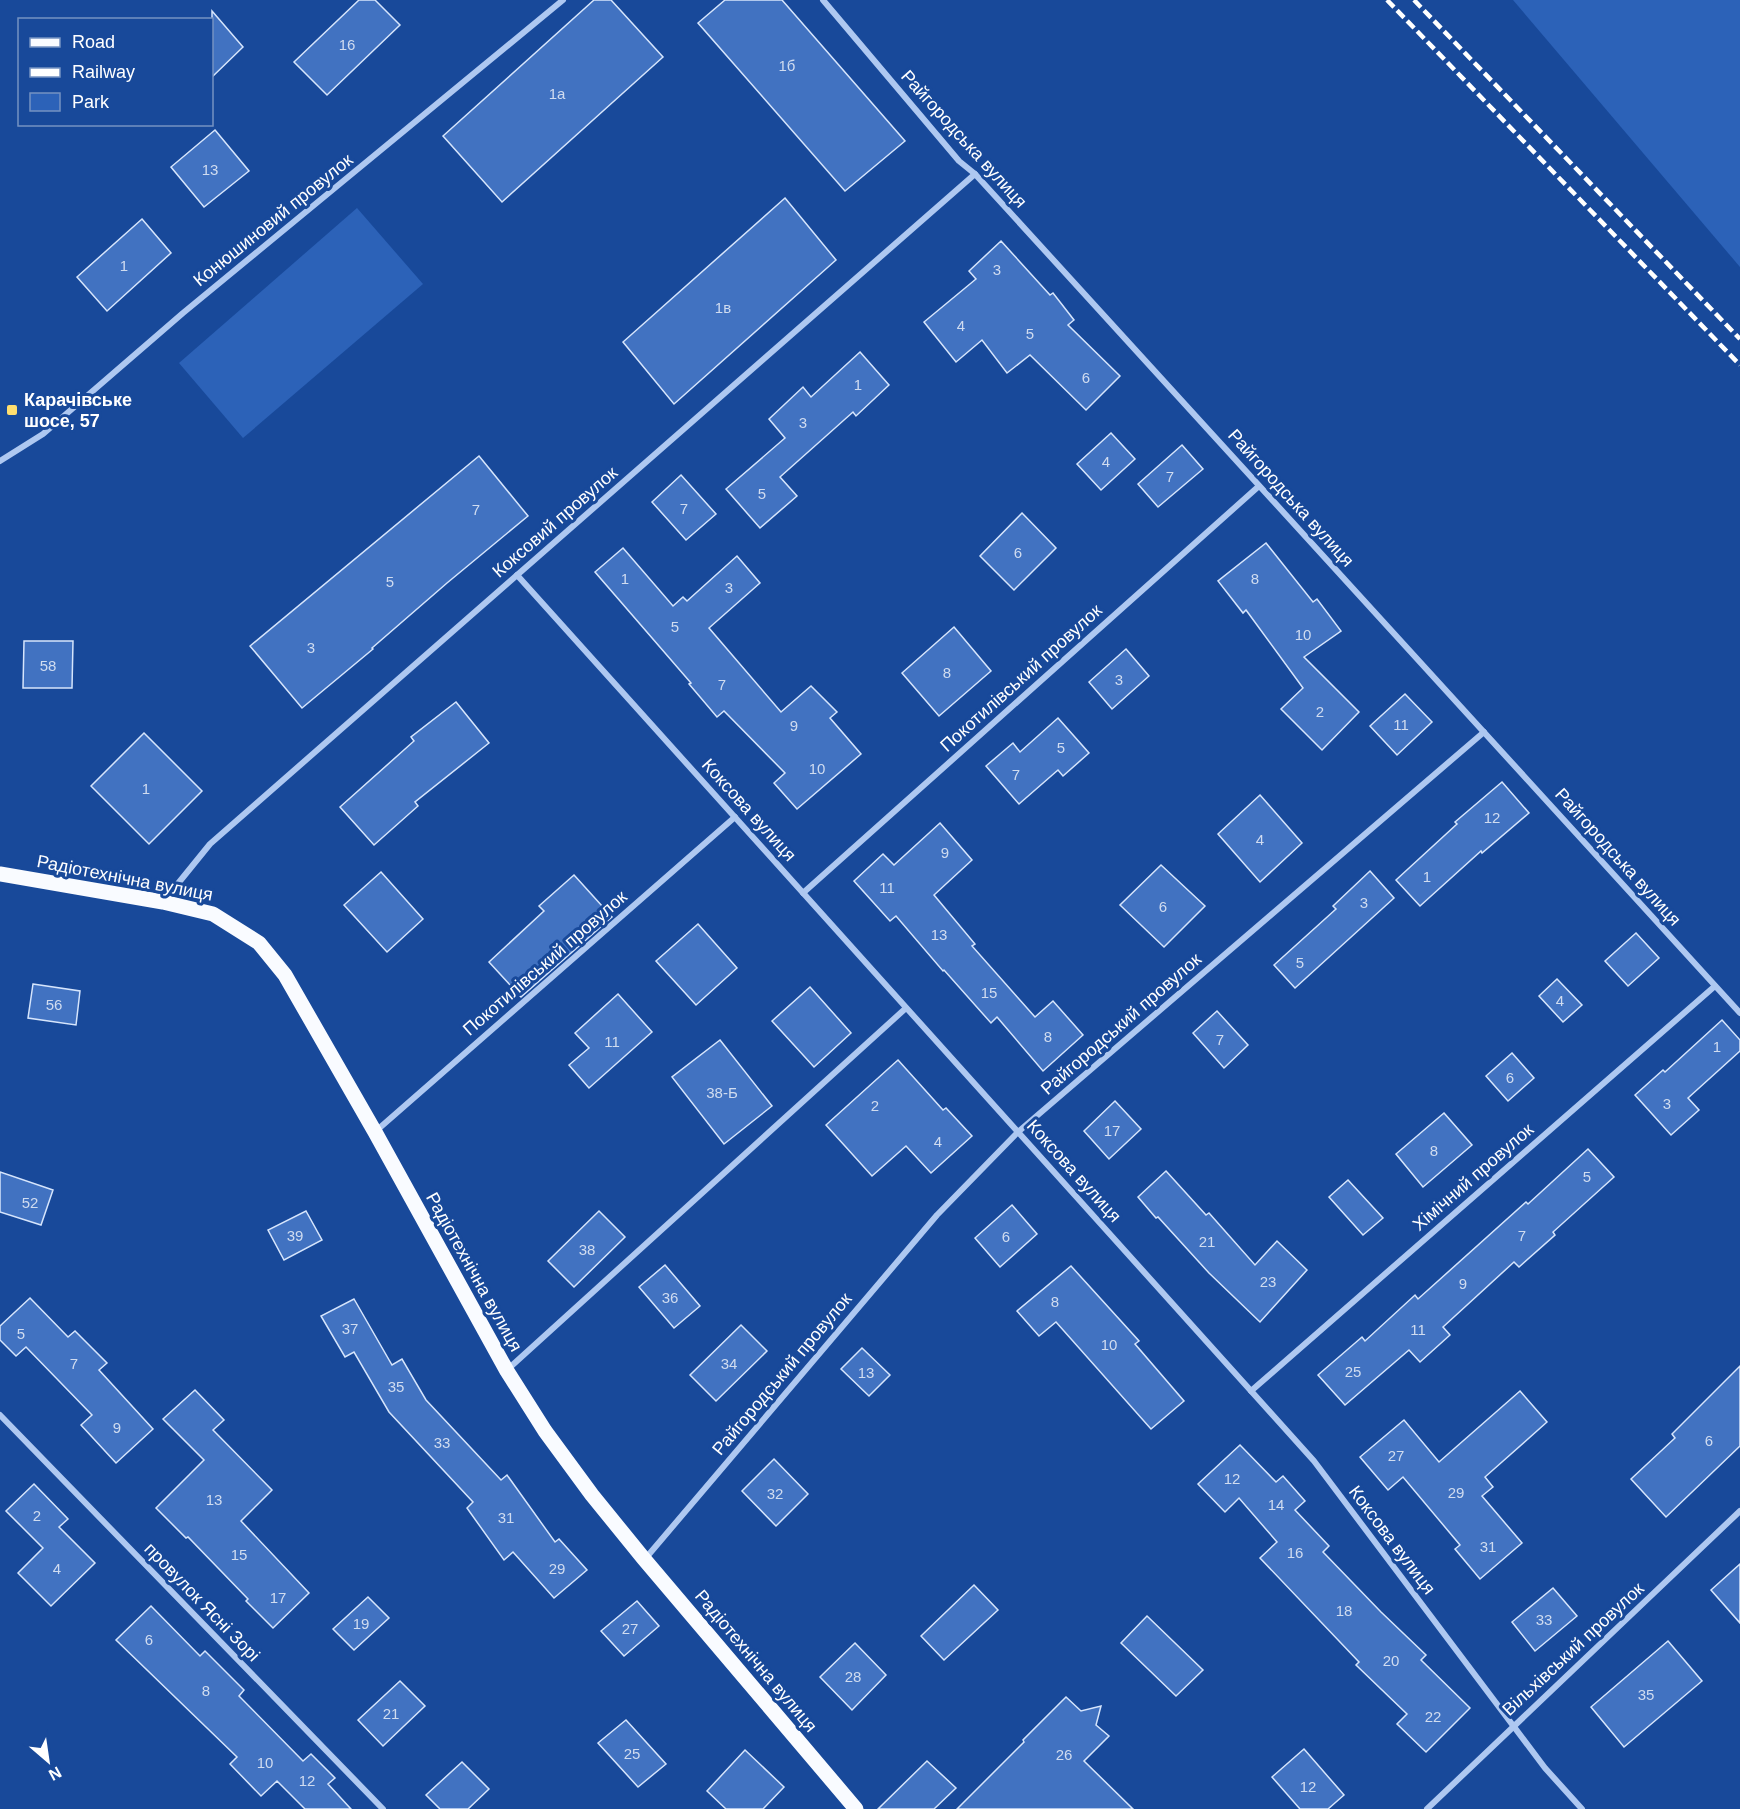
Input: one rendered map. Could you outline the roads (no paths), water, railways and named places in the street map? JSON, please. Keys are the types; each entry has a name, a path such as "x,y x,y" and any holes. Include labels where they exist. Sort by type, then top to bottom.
{"main road":[{"name":"Радіотехнічна вулиця","path":"0,874 163,902 213,914 259,943 285,975 507,1371 545,1431 592,1495 644,1559 856,1809"}],"street":[{"name":"Конюшиновий провулок","path":"0,460 43,434 183,313 563,0"},
{"name":"Райгородська вулиця","path":"823,0 959,161 975,174 1740,1013"},
{"name":"Коксовий провулок","path":"163,902 210,844 975,174"},
{"name":"Покотилівський провулок","path":"803,893 1259,486"},
{"name":"Коксова вулиця","path":"517,575 1314,1461 1545,1768 1582,1809"},
{"name":"Райгородський провулок","path":"644,1559 937,1215 1018,1132 1484,732"},
{"name":"Покотилівський провулок","path":"375,1132 735,817"},
{"name":"Хімічний провулок","path":"1251,1391 1715,986"},
{"path":"507,1371 906,1008"},
{"name":"провулок Ясні Зорі","path":"0,1415 383,1809"},
{"name":"Вільхівський провулок","path":"1427,1809 1740,1511"}],"railway":[{"path":"1387,0 1740,365"},
{"path":"1414,0 1740,339"}],"place":[{"name":"Карачівське шосе, 57","path":"12,410"}]}
